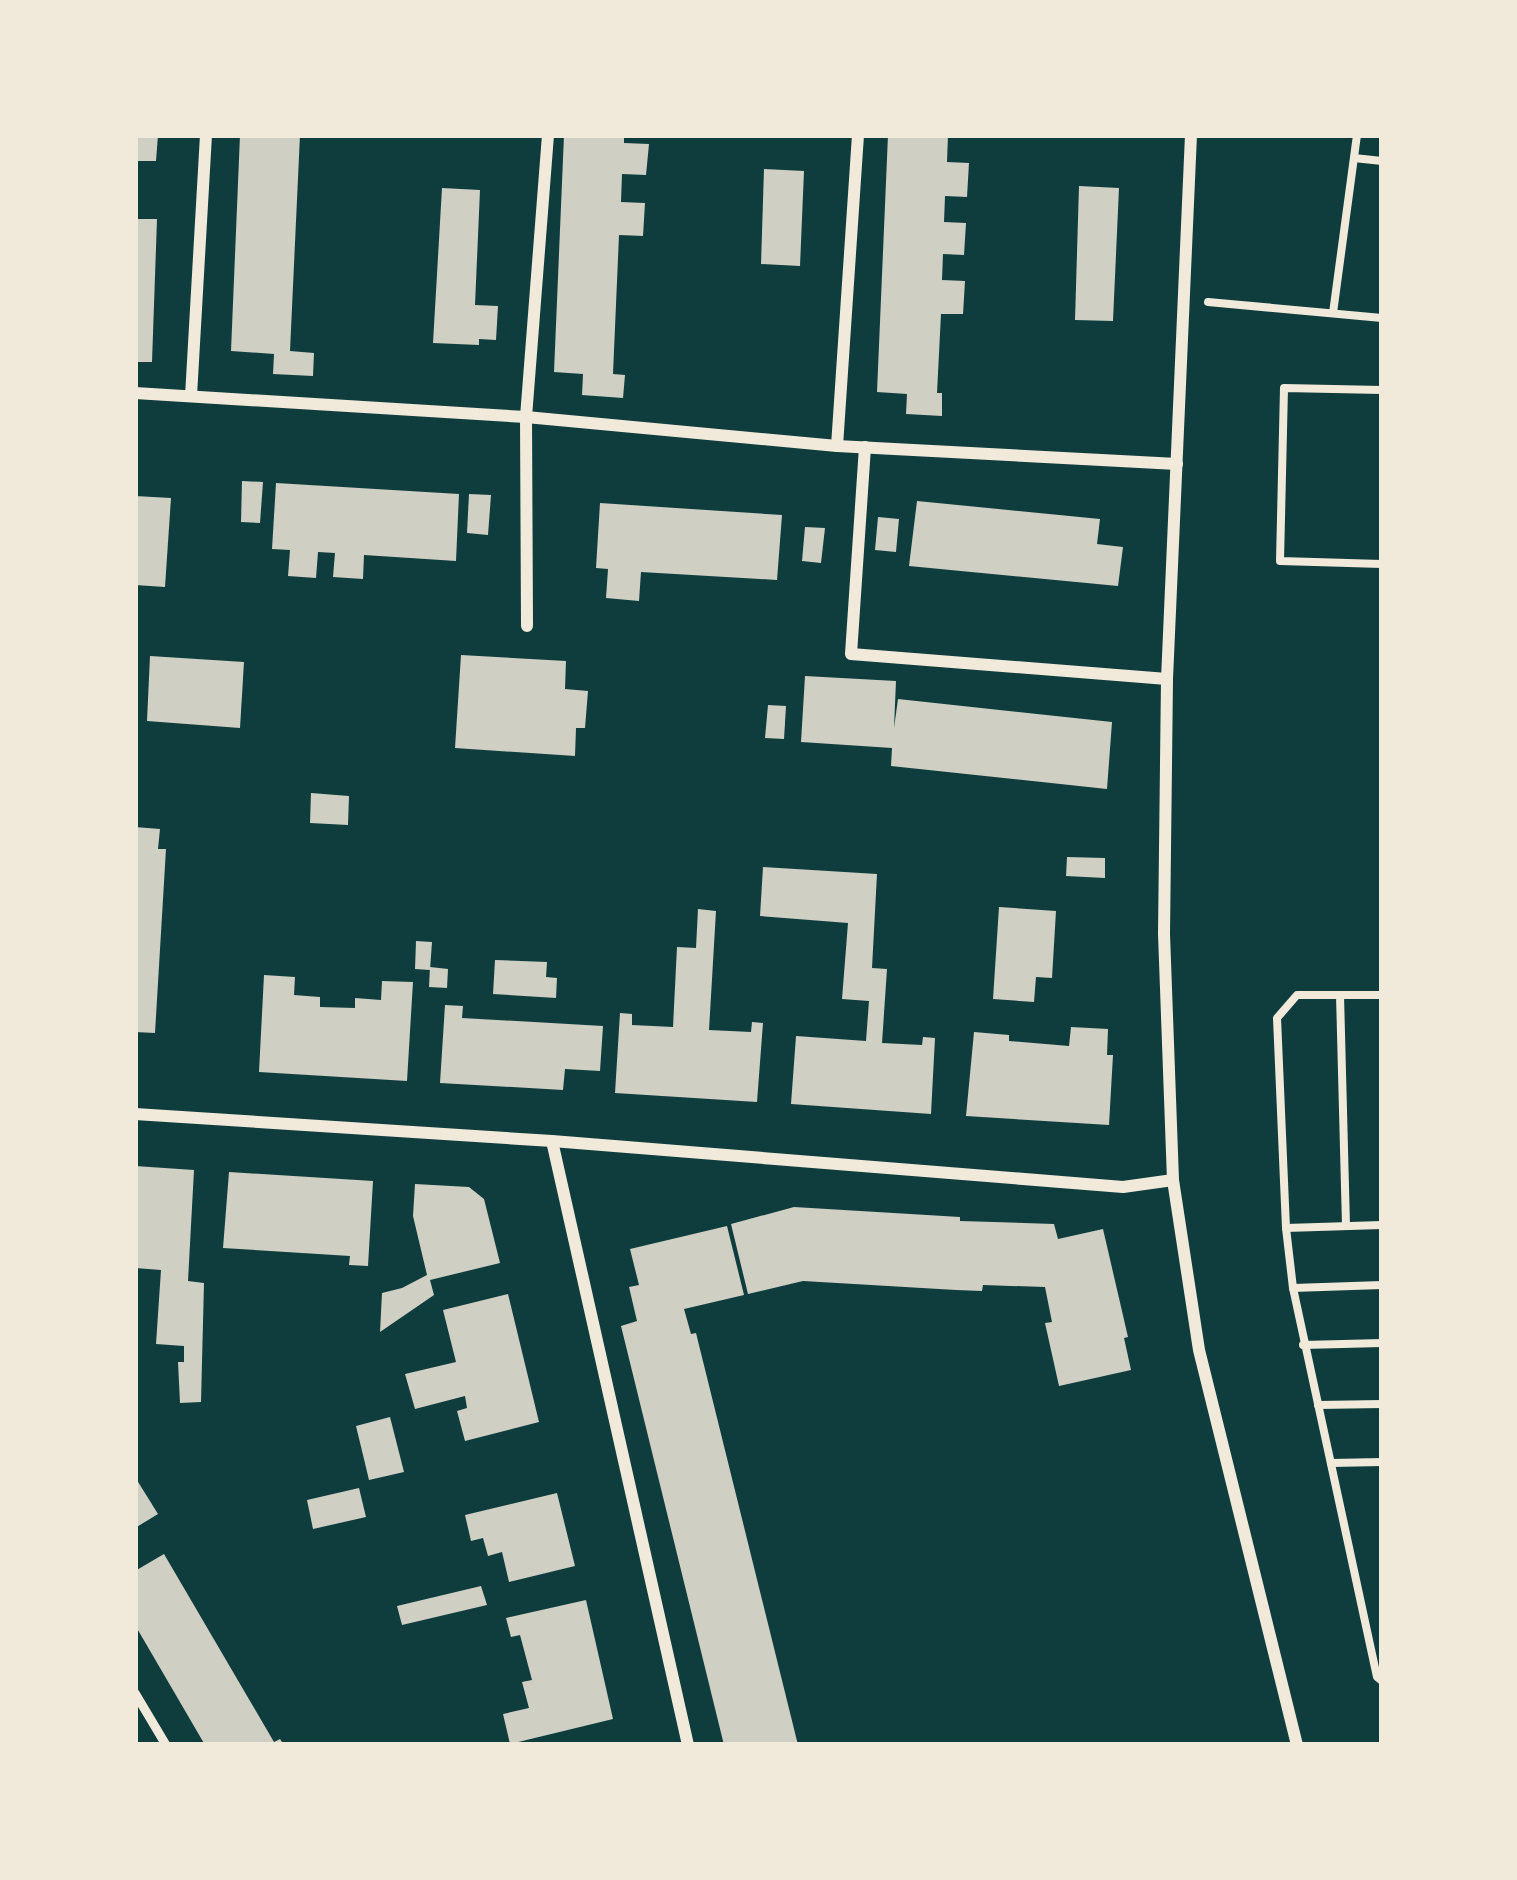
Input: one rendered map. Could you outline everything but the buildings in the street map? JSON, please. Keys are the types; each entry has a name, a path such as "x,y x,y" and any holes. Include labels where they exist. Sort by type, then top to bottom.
{"street":[{"path":"190,396 206,135"},
{"path":"527,626 526,416 548,135"},
{"path":"837,446 858,135"},
{"path":"1191,135 1166,680 1164,934 1173,1180 1198,1350 1297,1745"},
{"path":"135,393 526,416 837,446 1177,464"},
{"path":"865,447 851,654 1166,680"},
{"path":"135,1114 552,1141 1123,1187 1173,1180"},
{"path":"552,1141 688,1745"}],"lane":[{"path":"135,1693 166,1745"}],"path":[{"path":"1333,313 1358,135"},
{"path":"1354,158 1382,161"},
{"path":"1183,300 1382,318"},
{"path":"1382,390 1284,388 1280,560 1382,564"},
{"path":"1340,994 1346,1226"},
{"path":"1382,995 1297,995 1277,1018 1293,1288 1377,1677 1382,1681"},
{"path":"1286,1228 1382,1225"},
{"path":"1293,1288 1382,1285"},
{"path":"1304,1345 1382,1342"},
{"path":"1318,1405 1382,1404"},
{"path":"1331,1462 1382,1462"}]}
